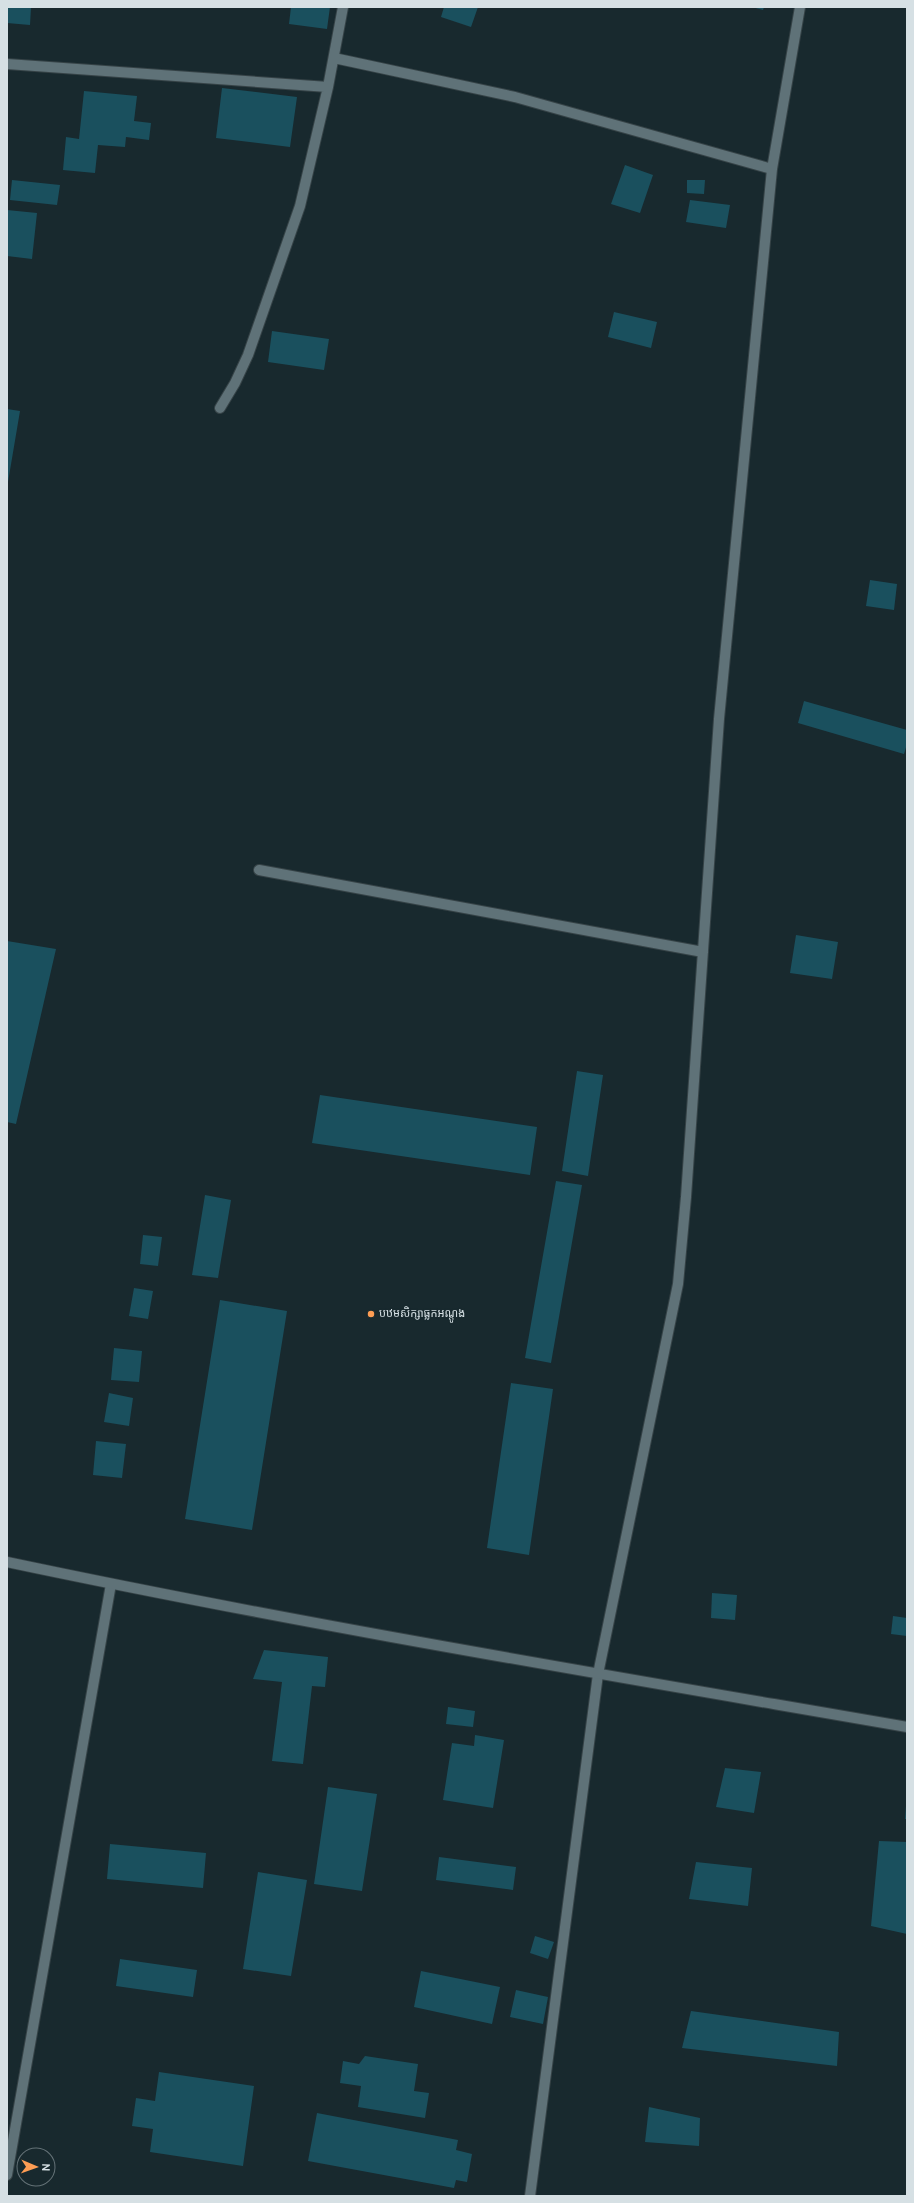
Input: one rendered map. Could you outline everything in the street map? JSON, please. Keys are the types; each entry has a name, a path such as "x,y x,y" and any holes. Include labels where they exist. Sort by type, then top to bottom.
{"street":[{"path":"220,408 235,383 248,355 300,206 328,87 343,7"},
{"path":"530,2196 598,1674 678,1284 719,719 772,169 800,7"},
{"path":"334,58 515,98 772,169"},
{"path":"7,64 328,87"},
{"path":"259,870 703,952"},
{"path":"7,1562 111,1584 598,1674 907,1727"},
{"path":"7,2175 111,1584"}],"building":[{"path":"7,7 31,7 30,25 7,23"},
{"path":"291,7 330,7 327,29 289,24"},
{"path":"444,7 478,7 471,27 441,17"},
{"path":"752,7 764,7 763,10"},
{"path":"222,88 297,97 290,147 216,138"},
{"path":"84,91 137,96 134,121 151,123 149,140 126,137 125,147 98,145 95,173 63,170 66,137 79,139"},
{"path":"625,165 653,175 640,213 611,204"},
{"path":"12,180 60,185 57,205 10,200"},
{"path":"687,180 705,180 704,194 687,193"},
{"path":"690,200 730,205 726,228 686,222"},
{"path":"7,210 37,213 32,259 7,256"},
{"path":"614,312 657,322 651,348 608,337"},
{"path":"272,331 329,339 324,370 268,362"},
{"path":"7,409 20,411 8,482 7,482"},
{"path":"870,580 897,584 894,610 866,606"},
{"path":"804,701 907,730 907,744 904,754 798,723"},
{"path":"796,935 838,942 832,979 790,973"},
{"path":"7,941 56,949 16,1124 7,1122"},
{"path":"577,1071 603,1075 588,1176 562,1171"},
{"path":"320,1095 537,1127 530,1175 312,1143"},
{"path":"556,1181 582,1185 551,1363 525,1358"},
{"path":"205,1195 231,1200 218,1278 192,1275"},
{"path":"143,1235 162,1237 158,1266 140,1264"},
{"path":"134,1288 153,1291 148,1319 129,1316"},
{"path":"220,1300 287,1311 252,1530 185,1519"},
{"path":"114,1348 142,1351 139,1382 111,1380"},
{"path":"511,1383 553,1389 529,1555 487,1548"},
{"path":"109,1393 133,1398 129,1426 104,1422"},
{"path":"96,1441 126,1444 122,1478 93,1475"},
{"path":"712,1593 737,1595 735,1620 711,1618"},
{"path":"893,1616 907,1618 907,1636 891,1634"},
{"path":"264,1650 328,1657 325,1687 312,1686 303,1764 272,1761 282,1682 253,1679"},
{"path":"448,1707 475,1711 473,1727 446,1724"},
{"path":"475,1735 504,1740 493,1808 443,1800 452,1743 474,1746"},
{"path":"725,1768 761,1772 754,1813 716,1807"},
{"path":"328,1787 377,1794 362,1891 314,1884"},
{"path":"906,1806 907,1819 905,1819"},
{"path":"879,1841 907,1842 907,1934 871,1926"},
{"path":"110,1844 206,1853 203,1888 107,1879"},
{"path":"439,1857 516,1867 513,1890 436,1880"},
{"path":"696,1862 752,1868 748,1906 689,1899"},
{"path":"258,1872 307,1880 291,1976 243,1969"},
{"path":"535,1936 554,1942 548,1959 530,1953"},
{"path":"120,1959 197,1970 193,1997 116,1986"},
{"path":"421,1971 500,1987 492,2024 414,2007"},
{"path":"516,1990 548,1997 543,2024 510,2017"},
{"path":"691,2011 839,2032 837,2066 682,2048"},
{"path":"365,2056 418,2064 414,2091 429,2093 425,2118 358,2107 361,2086 340,2083 343,2061 359,2064"},
{"path":"159,2072 254,2086 243,2166 150,2152 153,2129 132,2126 136,2098 155,2101"},
{"path":"649,2107 700,2118 699,2146 645,2142"},
{"path":"317,2113 458,2140 456,2150 472,2154 467,2182 456,2180 454,2188 308,2161"}],"place":[{"name":"បឋមសិក្សាធ្លកអណ្តូង","path":"371,1314"}]}
